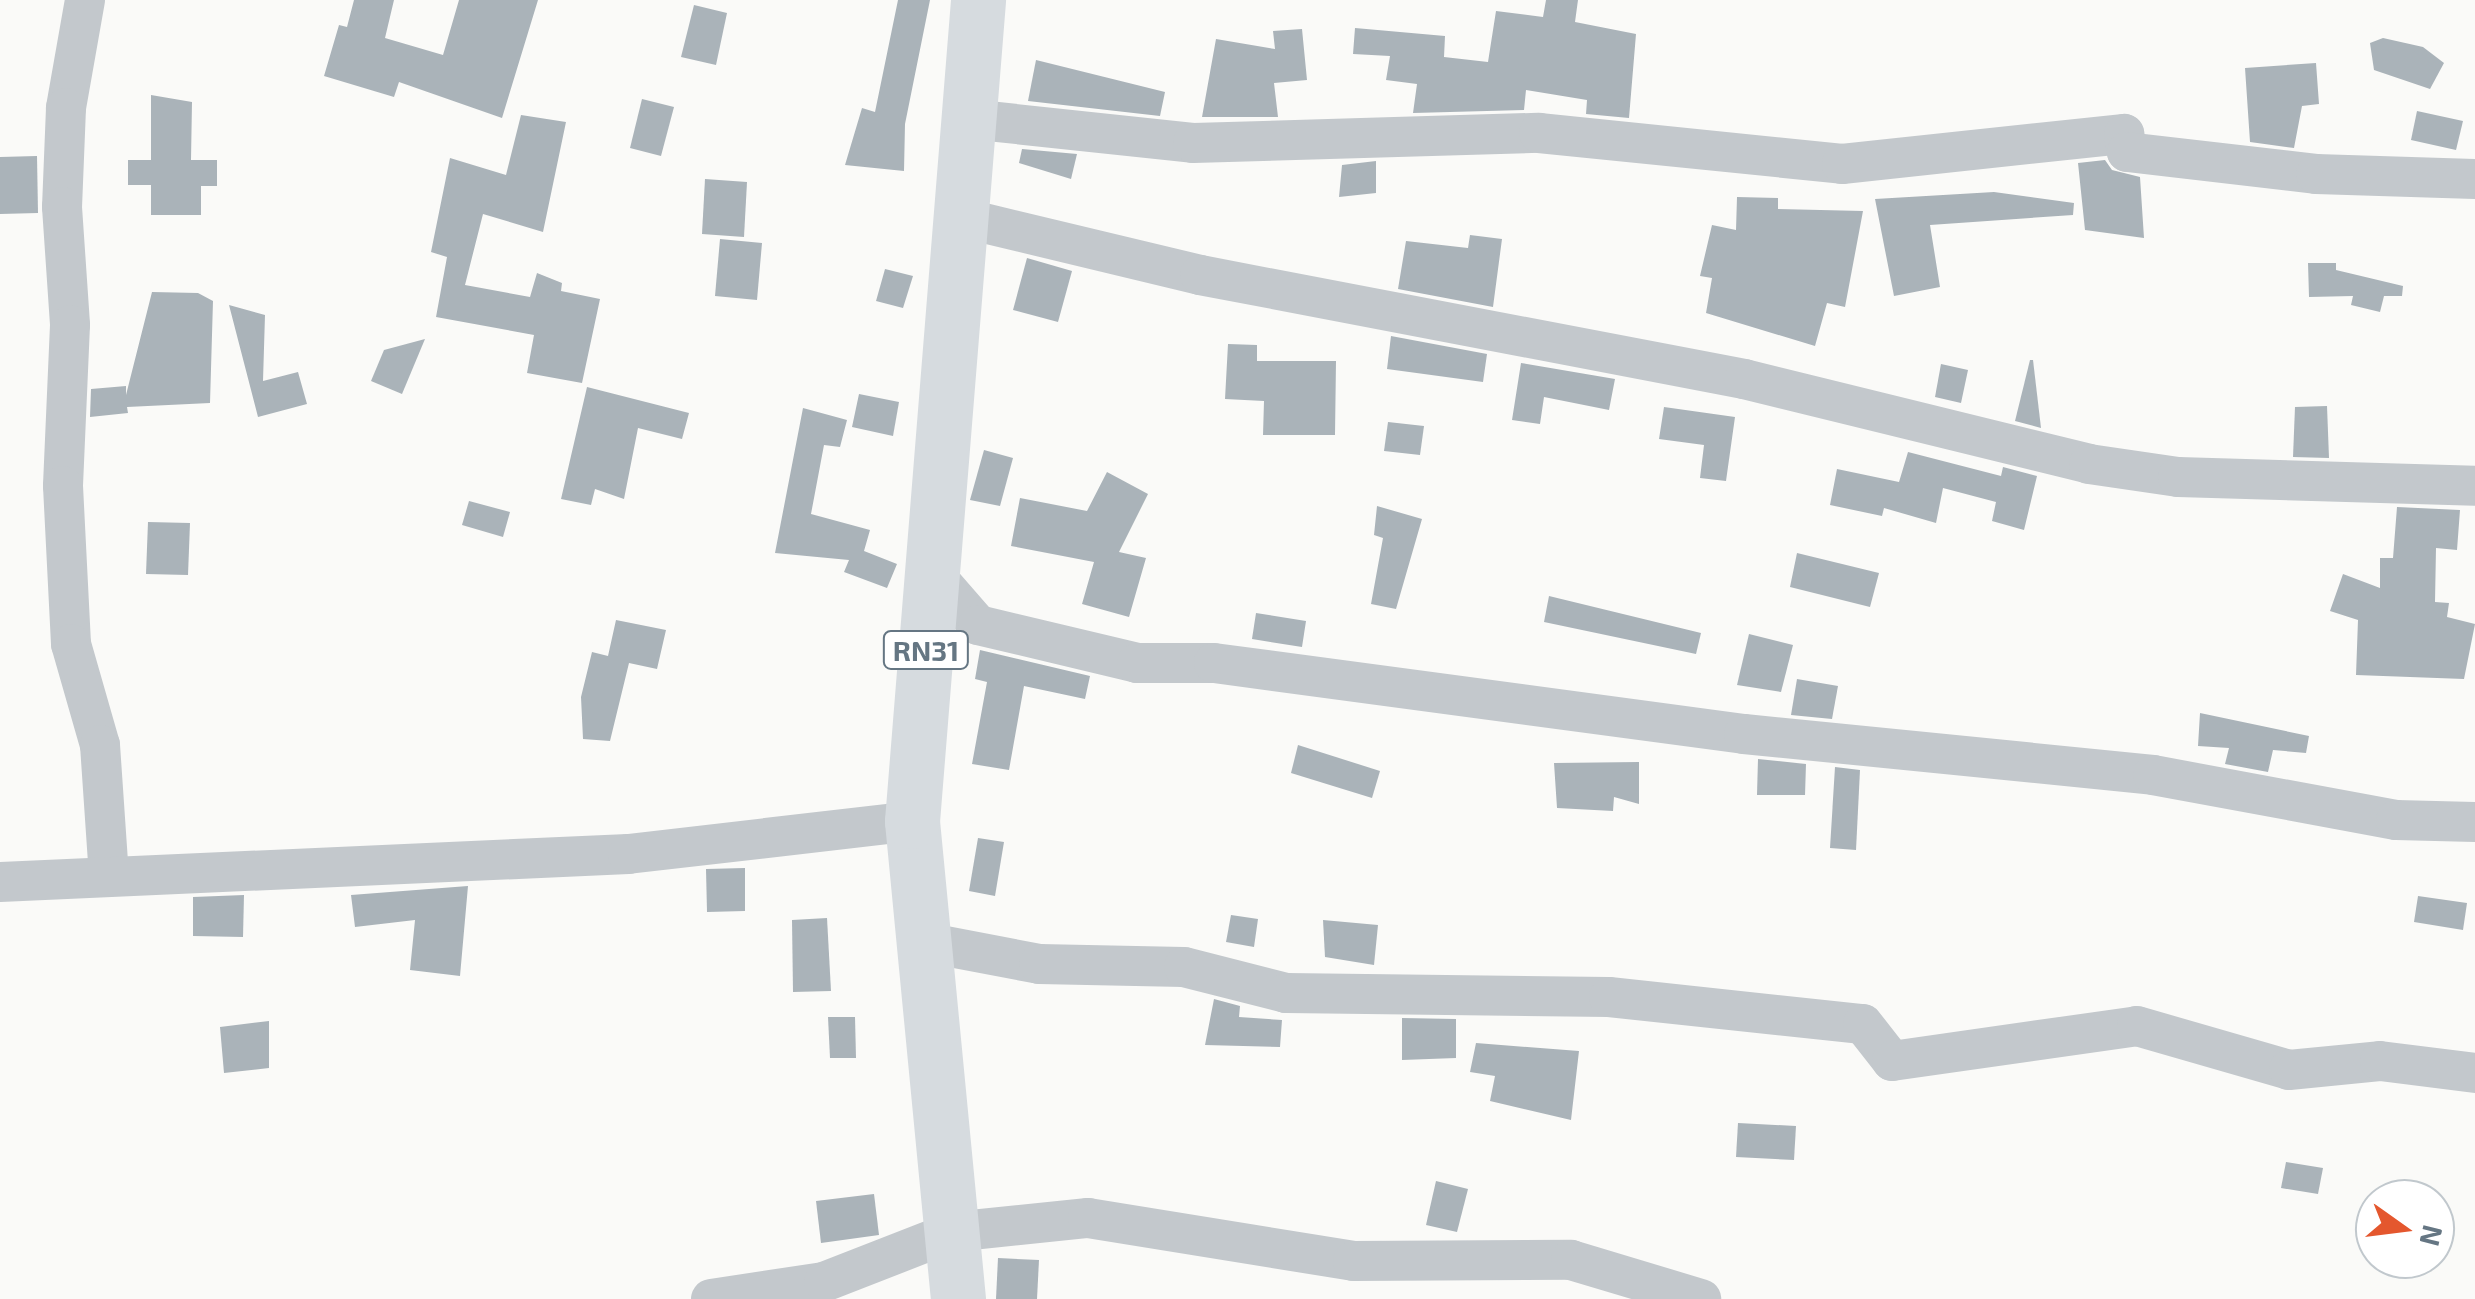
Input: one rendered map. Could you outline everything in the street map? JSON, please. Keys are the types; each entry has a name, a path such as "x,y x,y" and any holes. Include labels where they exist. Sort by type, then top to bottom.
{"main road":[{"name":"RN31","path":"958,1299 912,820 978,0"}],"street":[{"path":"85,0 66,108 62,207 70,325 63,486 71,644 100,745 109,877"},
{"path":"969,119 1193,143 1539,133 1842,164 2124,134 2127,152 2316,174 2475,180"},
{"path":"963,218 1200,275 1744,379 2089,464 2178,477 2475,486"},
{"path":"932,572 973,623 1136,663 1214,663 1744,734 2153,775 2396,820 2475,822"},
{"path":"0,882 628,854 912,820"},
{"path":"924,942 1039,964 1184,967 1286,993 1608,996 1863,1024 1892,1061 2137,1026 2289,1070 2380,1062 2475,1074"},
{"path":"711,1299 824,1282 952,1232 1124,1219 1353,1261 1571,1260 1701,1299"}],"building":[{"path":"354,0 394,0 385,38 443,55 459,0 538,0 502,118 399,82 394,97 324,76 339,25 347,27"},
{"path":"898,0 930,0 905,124 904,171 845,165 862,108 875,112"},
{"path":"1546,0 1578,0 1575,22 1636,34 1629,118 1586,114 1587,100 1526,90 1524,110 1413,113 1417,84 1386,80 1390,56 1353,54 1355,28 1445,36 1444,57 1488,62 1496,11 1543,17"},
{"path":"694,5 727,13 716,65 681,57"},
{"path":"1302,29 1307,80 1274,83 1278,117 1202,117 1216,39 1275,49 1273,31"},
{"path":"2383,38 2423,47 2444,63 2430,89 2374,70 2370,43"},
{"path":"1036,60 1165,92 1160,116 1028,101"},
{"path":"2316,63 2319,104 2302,106 2294,148 2250,142 2245,68"},
{"path":"151,95 192,102 191,160 217,160 217,186 201,186 201,215 151,215 151,185 128,185 128,160 151,160"},
{"path":"642,99 674,107 661,156 630,148"},
{"path":"2417,111 2463,121 2456,150 2411,140"},
{"path":"521,115 566,122 543,232 483,214 465,285 530,297 537,273 562,283 561,291 600,299 582,383 527,373 534,335 436,317 447,257 431,252 450,158 506,175"},
{"path":"1022,149 1077,154 1071,179 1019,163"},
{"path":"37,156 38,213 0,214 0,157"},
{"path":"2105,160 2112,170 2140,177 2144,238 2085,230 2078,163"},
{"path":"1376,161 1376,193 1339,197 1342,165"},
{"path":"705,179 747,182 744,237 702,234"},
{"path":"1994,192 2074,203 2073,215 1930,225 1940,287 1894,296 1875,199"},
{"path":"1737,197 1778,198 1778,209 1863,211 1845,307 1827,303 1815,346 1706,313 1712,278 1700,276 1712,225 1736,230"},
{"path":"1470,235 1502,239 1493,307 1398,289 1406,241 1468,248"},
{"path":"720,239 762,243 757,300 715,296"},
{"path":"1027,258 1072,271 1058,322 1013,310"},
{"path":"2308,263 2336,263 2336,270 2403,286 2402,296 2384,296 2380,312 2351,305 2353,296 2309,297"},
{"path":"885,269 913,276 903,308 876,301"},
{"path":"152,292 198,293 213,301 210,403 127,407 128,413 90,417 91,389 126,386 126,395"},
{"path":"229,305 265,315 263,381 298,372 307,404 258,417"},
{"path":"1391,336 1487,354 1483,382 1387,369"},
{"path":"425,339 402,394 371,381 384,350"},
{"path":"1228,344 1257,345 1257,361 1336,361 1335,435 1263,435 1264,401 1225,399"},
{"path":"2033,360 2041,428 2015,421"},
{"path":"1521,363 1615,379 1609,410 1544,397 1540,424 1512,420"},
{"path":"1941,364 1968,370 1961,403 1935,397"},
{"path":"587,387 689,413 682,439 638,428 624,499 595,489 591,505 561,499"},
{"path":"859,394 899,402 893,436 852,427"},
{"path":"2327,406 2329,458 2293,457 2295,407"},
{"path":"1664,407 1735,417 1726,481 1700,478 1704,445 1659,439"},
{"path":"803,408 847,420 840,447 824,445 811,514 870,530 864,551 897,564 887,588 844,572 849,560 775,553"},
{"path":"1388,422 1424,426 1420,455 1384,451"},
{"path":"984,450 1013,458 1000,506 970,500"},
{"path":"1908,452 2001,476 2003,467 2037,476 2024,530 1992,521 1996,502 1943,488 1936,523 1884,508 1882,516 1830,505 1837,469 1899,482"},
{"path":"1107,472 1148,494 1119,552 1146,558 1129,617 1082,604 1094,562 1011,546 1020,498 1087,511"},
{"path":"469,501 510,512 503,537 462,525"},
{"path":"1377,506 1422,519 1396,609 1371,604 1383,538 1374,535"},
{"path":"2397,507 2460,510 2457,550 2436,548 2435,602 2449,603 2447,617 2475,624 2464,679 2356,675 2358,620 2330,611 2343,574 2380,588 2380,558 2393,558"},
{"path":"148,522 190,523 188,575 146,574"},
{"path":"1797,553 1879,573 1870,607 1790,587"},
{"path":"1549,596 1701,633 1696,654 1544,622"},
{"path":"1256,613 1306,621 1302,647 1252,639"},
{"path":"616,620 666,630 657,669 629,663 610,741 583,739 581,697 592,652 608,656"},
{"path":"1749,634 1793,645 1781,692 1737,685"},
{"path":"980,650 1090,676 1085,699 1024,686 1009,770 972,764 987,682 975,679"},
{"path":"1797,679 1838,686 1832,719 1791,715"},
{"path":"2200,713 2309,736 2306,753 2273,750 2268,772 2225,764 2229,748 2198,746"},
{"path":"1298,745 1380,771 1372,798 1291,773"},
{"path":"1758,759 1806,764 1805,795 1757,795"},
{"path":"1639,762 1639,804 1614,797 1613,811 1557,808 1554,763"},
{"path":"1835,767 1860,770 1856,850 1830,848"},
{"path":"978,838 1004,842 995,896 969,891"},
{"path":"745,868 745,911 707,912 706,869"},
{"path":"468,886 460,976 410,970 415,920 355,927 351,895"},
{"path":"244,895 243,937 193,936 193,897"},
{"path":"2418,896 2467,903 2463,930 2414,922"},
{"path":"1231,915 1258,919 1254,947 1226,942"},
{"path":"827,918 831,991 793,992 792,920"},
{"path":"1323,920 1378,925 1374,965 1325,957"},
{"path":"1214,999 1240,1006 1239,1017 1282,1020 1280,1047 1205,1045"},
{"path":"828,1017 855,1017 856,1058 830,1058"},
{"path":"1402,1018 1456,1019 1456,1058 1402,1060"},
{"path":"269,1021 269,1068 224,1073 220,1027"},
{"path":"1476,1043 1579,1051 1571,1120 1490,1101 1495,1076 1470,1072"},
{"path":"1738,1123 1796,1126 1794,1160 1736,1157"},
{"path":"2286,1162 2323,1168 2318,1194 2281,1188"},
{"path":"1436,1181 1468,1189 1457,1232 1426,1225"},
{"path":"874,1194 879,1235 821,1243 816,1201"},
{"path":"998,1258 1039,1260 1037,1299 996,1299"}]}
